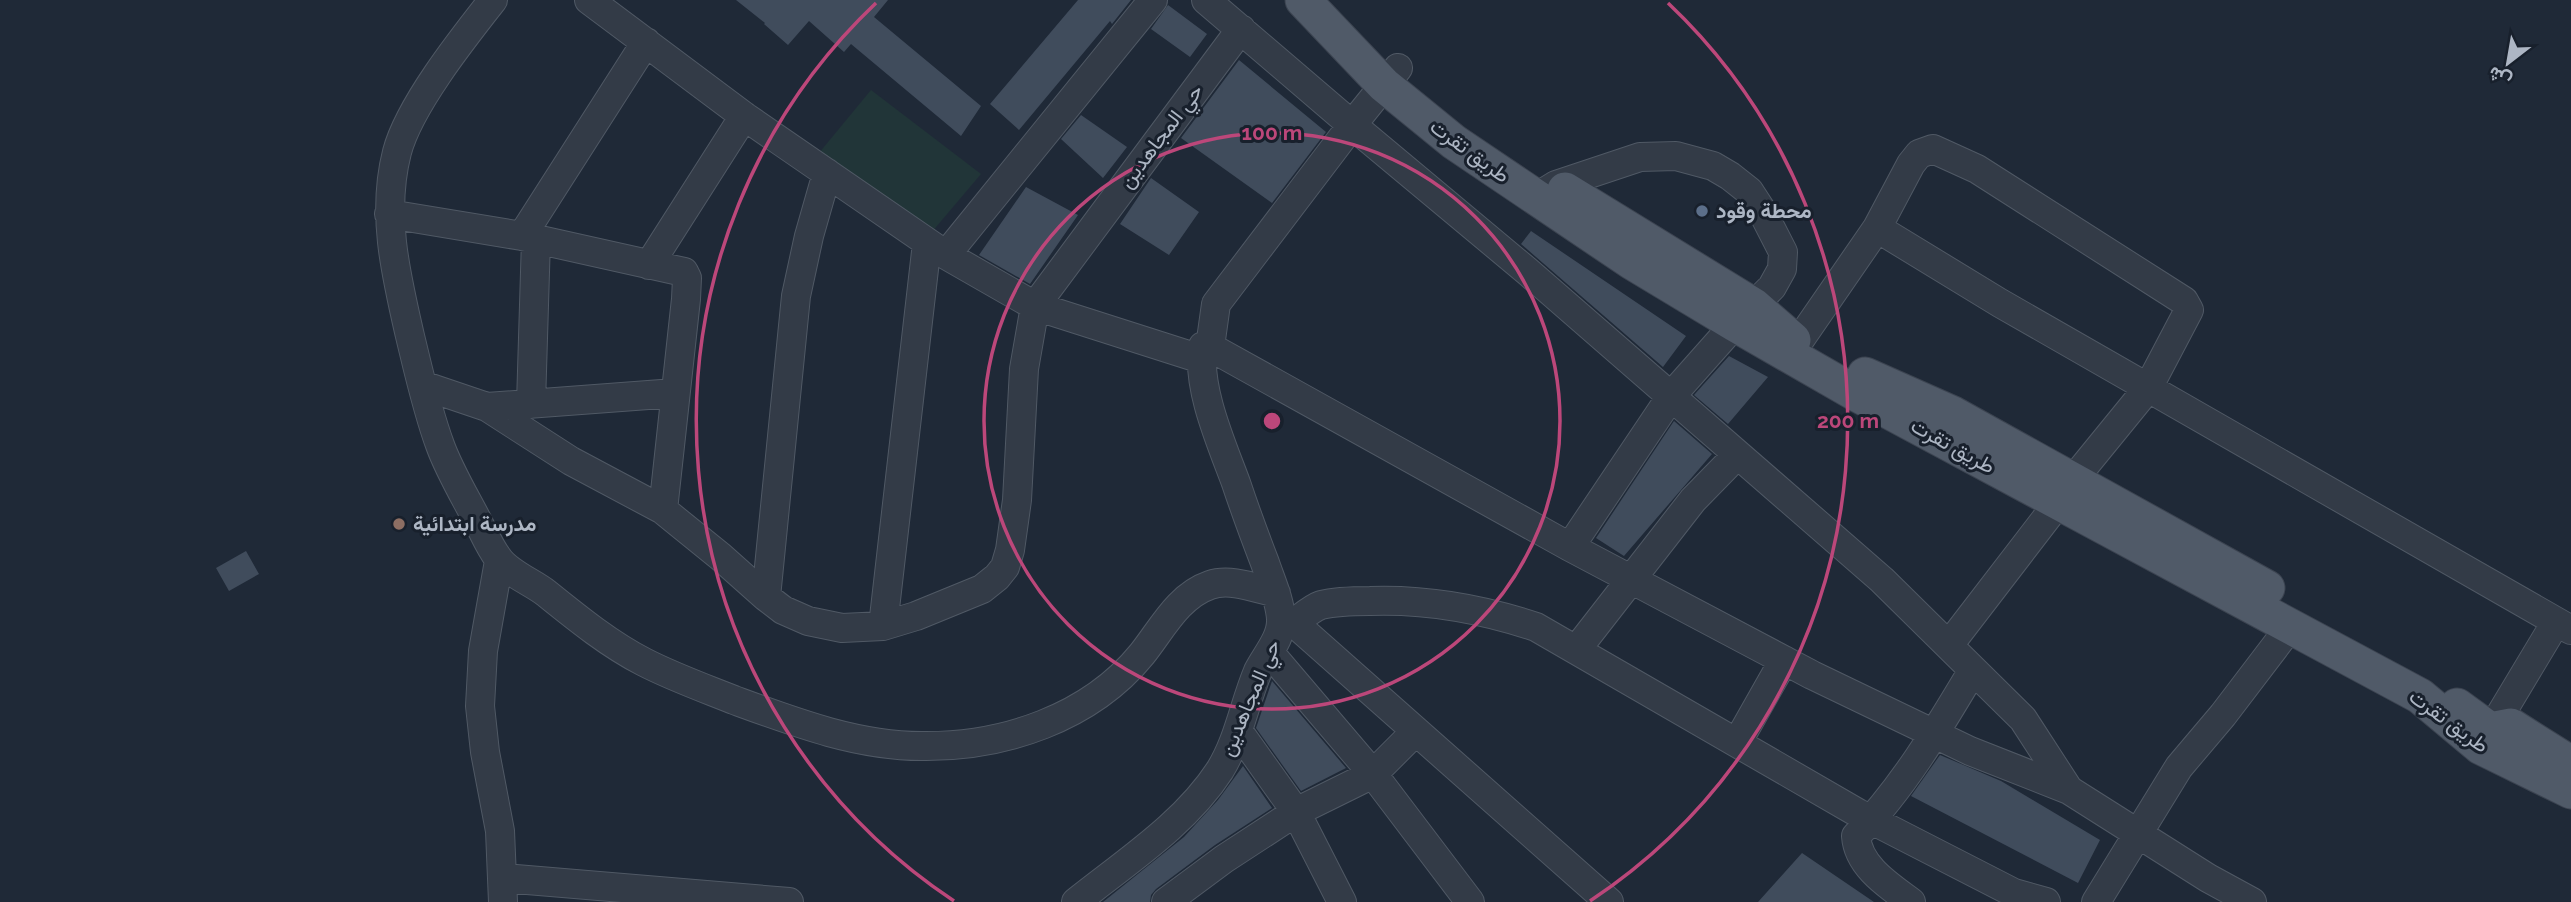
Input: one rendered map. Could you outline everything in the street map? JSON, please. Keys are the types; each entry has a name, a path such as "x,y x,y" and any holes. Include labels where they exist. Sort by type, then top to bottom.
{"main road":[{"name":"طريق تقرت","path":"1303,0 1391,76 1454,142 1546,191 1632,262 1744,315 1797,344 1954,414 2065,492 2290,627 2420,696 2571,791"},
{"name":"طريق تقرت","path":"1334,0 1391,76"},
{"name":"طريق تقرت","path":"1744,315 2065,492 2378,650 2486,738"},
{"name":"طريق تقرت","path":"2486,738 2511,726 2571,764"}],"street":[{"path":"493,0 417,107 397,150 389,214 393,261 422,385 440,447 499,561 641,661 691,683 835,734 881,743 923,747 971,743 1016,734 1056,720 1088,702 1127,670 1182,602 1210,585 1228,583 1276,593"},
{"path":"589,0 744,116 937,249 1035,306 1205,353 1784,660 1970,751 2068,790 2208,878 2252,902"},
{"path":"883,626 937,249 1153,0"},
{"path":"1206,0 1672,395 1882,580 2023,719 2068,790"},
{"name":"حي المجاهدين","path":"1035,306 1241,29"},
{"path":"531,404 529,237 646,42"},
{"path":"1205,353 1216,304 1391,76"},
{"path":"649,265 744,116"},
{"path":"1797,344 1877,228 1911,164 1926,150 1933,149 1977,169 2184,300 2189,310 2148,388 1949,645"},
{"path":"1546,191 1640,157 1676,156 1713,166 1749,191 1783,252 1782,269 1772,287 1672,395 1570,547"},
{"path":"766,597 796,296 827,173"},
{"path":"389,214 529,237 684,272 687,278 663,510"},
{"path":"1877,228 2000,303 2564,626 2486,738"},
{"path":"422,385 487,407 581,466 663,510 783,610 808,621 842,628 883,626 916,616 982,589 997,578 1005,567 1010,551 1017,500 1024,369 1035,306"},
{"name":"حي المجاهدين","path":"1076,902 1168,828 1196,801 1220,769 1239,732 1259,670 1288,622 1217,431 1205,353"},
{"path":"487,407 675,393"},
{"path":"1577,649 1693,500 1737,455"},
{"path":"499,561 483,651 480,706 485,752 500,831 503,890 789,902"},
{"path":"1609,902 1288,622 1319,606 1340,602 1396,600 1447,604 1495,614 1536,627 1872,820 1984,891 2014,893 2046,902"},
{"path":"2096,902 2179,767 2223,715 2290,627"},
{"path":"1270,653 1373,774 1470,902"},
{"path":"1737,743 1784,660"},
{"path":"1911,902 1863,860 1857,849 1856,836 1872,820 1935,734 1973,670"},
{"path":"1239,732 1296,812 1342,902"},
{"path":"1166,902 1224,859 1296,812 1373,774 1416,732"}],"green space":[{"path":"871,90 981,174 931,233 819,153"}],"building":[{"path":"736,0 888,0 874,17 981,106 961,136 851,44 844,52 809,21 788,45"},
{"path":"1078,0 1131,0 1112,24 1110,21 1019,130 990,104"},
{"path":"1168,5 1207,34 1190,57 1151,29"},
{"path":"1239,60 1326,132 1272,203 1181,138"},
{"path":"1081,115 1127,147 1103,178 1061,139"},
{"path":"1151,178 1199,212 1169,255 1120,224"},
{"path":"1026,187 1078,215 1030,284 979,255"},
{"path":"1531,231 1686,336 1663,367 1521,244"},
{"path":"1729,356 1768,377 1728,424 1694,395"},
{"path":"1674,421 1712,454 1624,556 1596,538"},
{"path":"246,551 259,574 229,591 216,568"},
{"path":"1272,681 1346,768 1301,791 1256,728"},
{"path":"1940,755 2001,781 2100,840 2078,883 1911,796"},
{"path":"1243,766 1272,808 1215,845 1156,889 1150,902 1103,902 1184,837 1218,800"},
{"path":"1802,853 1874,902 1758,902"}],"place":[{"name":"محطة وقود","path":"1702,211"},
{"name":"مدرسة ابتدائية","path":"399,524"}]}
